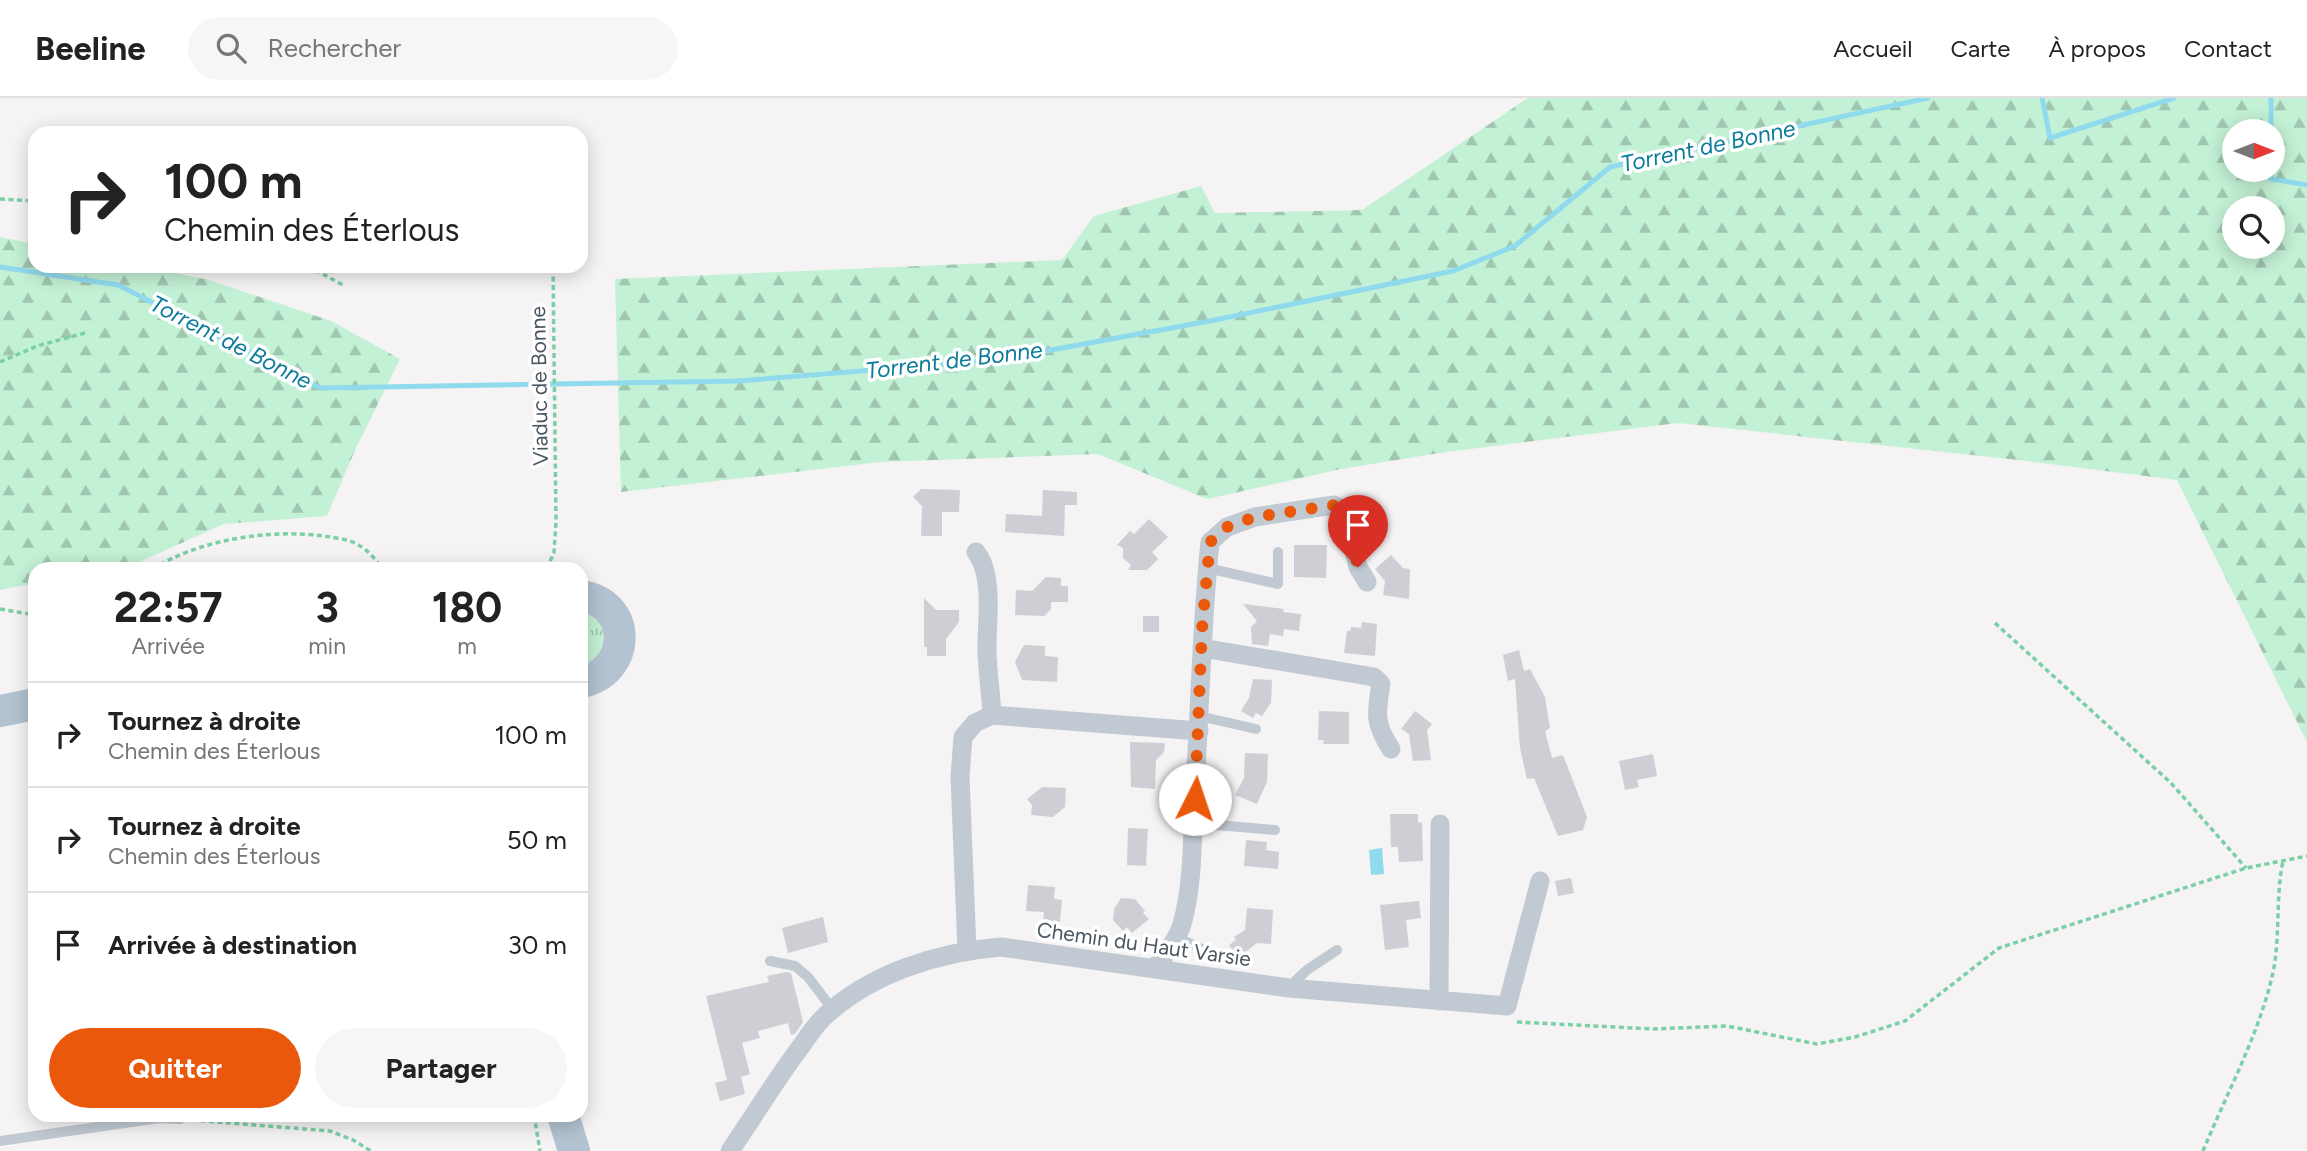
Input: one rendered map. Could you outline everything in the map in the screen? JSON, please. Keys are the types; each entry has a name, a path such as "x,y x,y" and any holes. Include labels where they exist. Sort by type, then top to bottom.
{"main road":[{"path":"588,598 609,609 620,635 619,649 613,662 588,687"},
{"path":"0,711 28,705"},
{"path":"558,1122 560,1151"},
{"path":"565,1122 574,1151"}],"street":[{"path":"1154,970 1181,926 1186,896 1210,542 1227,527 1255,517 1334,505 1345,510 1358,567 1367,582"},
{"path":"976,552 983,561 987,580 987,656 992,715"},
{"path":"1202,648 1374,677 1381,684 1376,720 1391,748"},
{"path":"967,950 960,777 962,737 975,723 992,715 1199,724"},
{"path":"1439,1001 1440,824"},
{"path":"1507,1006 1540,881"},
{"name":"Chemin du Haut Varsie","path":"730,1151 823,1017 865,987 900,971 967,950 1001,947 1289,988 1507,1006"}],"lane":[{"path":"1207,568 1278,584 1278,552"},
{"path":"1199,724 1219,720 1256,729"},
{"path":"1193,823 1275,830"},
{"path":"1176,937 1211,953"},
{"path":"1289,988 1307,970 1337,950"},
{"path":"771,961 795,966 808,977 833,1010"},
{"path":"0,1142 132,1122"}],"path":[{"path":"0,199 28,201"},
{"path":"321,273 343,285"},
{"name":"Viaduc de Bonne","path":"550,562 554,552 556,505 553,273"},
{"path":"0,362 37,346 85,332"},
{"path":"163,562 198,549 254,535 299,533 341,538 359,545 377,562"},
{"path":"0,609 28,614"},
{"path":"1995,623 2171,783 2246,868"},
{"path":"1507,1006 1513,1022 1653,1029 1727,1026 1817,1044 1855,1037 1905,1021 1999,948 2246,868 2307,856"},
{"path":"2203,1151 2255,1028 2272,977 2278,935 2279,880 2283,860"},
{"path":"218,1122 330,1131 371,1151"},
{"path":"535,1122 540,1151"}],"green space":[{"path":"1528,98 2307,98 2307,742 2177,480 1678,423 1446,452 1341,469 1207,499 1098,454 881,462 621,492 615,279 1062,260 1094,216 1201,186 1215,213 1362,210"},
{"path":"0,237 28,243 28,273 175,273 209,280 331,321 400,359 356,448 327,516 224,524 139,562 28,562 28,584 0,590"},
{"path":"588,614 595,617 602,627 603,653 588,664"}],"water":[{"path":"1382,848 1384,874 1371,875 1369,850"}],"building":[{"path":"921,489 960,490 959,512 942,512 942,536 921,536 922,506 913,497"},
{"path":"1043,490 1077,492 1077,505 1065,505 1064,536 1005,532 1006,514 1042,516"},
{"path":"1149,519 1168,537 1152,552 1158,559 1147,570 1128,570 1131,565 1123,558 1123,548 1117,545 1130,531 1134,534"},
{"path":"1294,545 1327,545 1326,578 1294,577"},
{"path":"1391,555 1403,568 1410,569 1409,599 1383,595 1385,581 1375,569"},
{"path":"1046,577 1061,578 1061,586 1068,586 1068,602 1051,602 1051,609 1044,616 1015,615 1016,590 1032,591"},
{"path":"924,598 936,610 959,610 959,622 946,639 946,656 927,656 927,647 924,647"},
{"path":"1243,604 1301,614 1299,631 1284,629 1283,636 1270,634 1268,646 1252,644 1251,627 1257,621"},
{"path":"1143,616 1159,616 1159,632 1143,632"},
{"path":"1362,622 1377,624 1375,656 1344,653 1347,631 1350,631 1351,627 1361,628"},
{"path":"1024,645 1045,646 1045,656 1058,657 1057,682 1022,680 1015,662"},
{"path":"1519,650 1524,671 1530,669 1545,697 1550,728 1545,731 1552,758 1563,755 1587,817 1583,830 1558,836 1534,778 1527,779 1520,748 1515,679 1508,681 1503,655"},
{"path":"1253,679 1272,680 1271,703 1262,716 1256,713 1253,718 1241,711 1249,698"},
{"path":"1319,711 1349,712 1349,744 1323,744 1324,740 1318,740"},
{"path":"1415,711 1432,724 1427,730 1431,760 1413,761 1409,734 1401,729"},
{"path":"1130,742 1165,743 1164,752 1156,760 1155,789 1131,787"},
{"path":"1245,753 1268,754 1267,782 1257,804 1235,795 1244,778"},
{"path":"1653,754 1657,776 1637,780 1639,787 1625,790 1619,761"},
{"path":"1042,787 1066,788 1065,807 1053,817 1031,815 1032,805 1027,799"},
{"path":"1390,814 1418,814 1418,822 1422,823 1423,861 1399,862 1398,847 1391,847"},
{"path":"1128,828 1148,829 1146,866 1127,865"},
{"path":"1246,840 1267,842 1266,850 1279,852 1278,869 1244,866"},
{"path":"1571,878 1574,893 1558,896 1555,881"},
{"path":"1028,885 1055,887 1054,899 1062,900 1060,922 1043,921 1044,912 1026,911"},
{"path":"1121,898 1135,899 1149,919 1132,933 1127,927 1123,931 1113,920 1114,909"},
{"path":"1419,901 1421,918 1406,920 1409,947 1385,950 1380,905"},
{"path":"1247,908 1273,910 1271,944 1257,943 1238,958 1229,945 1236,940 1234,937 1245,930"},
{"path":"823,917 828,942 788,953 782,928"},
{"path":"791,973 803,1022 795,1034 791,1035 788,1023 758,1031 760,1038 742,1043 750,1074 741,1077 745,1094 720,1101 715,1083 727,1080 706,996 769,982 767,976"}],"waterway":[{"name":"Torrent de Bonne","path":"39,273 118,285 320,388 738,381 996,360 1215,320 1453,271 1515,246 1610,167 1928,98"},
{"name":"Torrent de Bonne","path":"2042,98 2050,138 2174,98"},
{"name":"Torrent de Bonne","path":"2271,98 2271,119"},
{"name":"Torrent de Bonne","path":"2286,182 2307,185"},
{"name":"Torrent de Bonne","path":"0,267 28,271"}],"route":[{"path":"1195,799 1202,629 1210,542 1227,527 1255,517 1334,505 1345,510 1358,567"}]}
